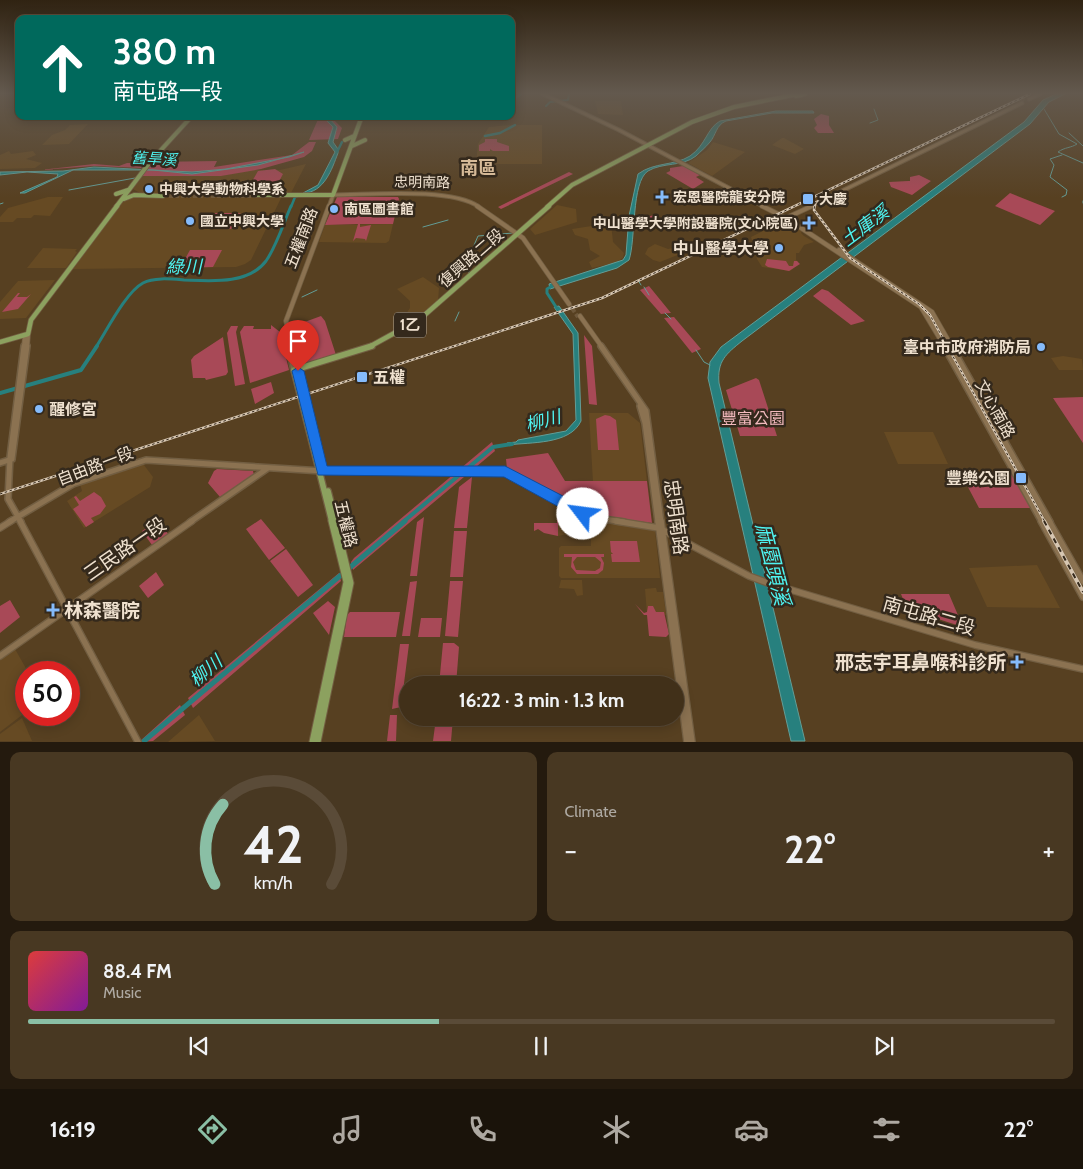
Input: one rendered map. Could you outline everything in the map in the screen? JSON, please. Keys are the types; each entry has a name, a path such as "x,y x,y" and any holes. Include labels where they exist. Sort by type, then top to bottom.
{"main road":[{"path":"138,742 8,499 12,460 10,457 27,334 31,320 143,170 180,129"},
{"name":"五權南路","path":"296,371 283,321 357,129"},
{"path":"614,129 648,145"},
{"path":"616,129 786,217 854,262"},
{"name":"1乙","path":"648,145 679,129"},
{"name":"1乙","path":"648,145 682,129"},
{"path":"786,217 965,129"},
{"path":"351,145 365,140 355,136"},
{"name":"復興路二段","path":"296,371 374,348 420,322 572,185 648,145"},
{"path":"135,195 125,195 116,195 125,195 135,195 164,195"},
{"path":"255,195 292,195"},
{"name":"忠明南路","path":"292,195 332,195"},
{"name":"忠明南路","path":"292,195 458,197 477,204 519,234 570,304"},
{"name":"文心南路","path":"854,262 932,312 1083,581"},
{"name":"文心南路","path":"854,262 918,305 927,314 1083,597"},
{"name":"忠明南路","path":"579,317 642,408 692,742"},
{"path":"0,341 27,334"},
{"name":"五權路","path":"296,371 347,576"},
{"path":"0,464 12,460"},
{"name":"自由路一段","path":"0,528 73,484 146,460 321,471 469,472"},
{"name":"三民路一段","path":"0,656 268,468"},
{"name":"南屯路二段","path":"469,472 505,471 590,517 661,529 753,578 768,584 974,645 1083,669"},
{"name":"忠明南路","path":"661,529 687,742"},
{"path":"313,742 347,576"},
{"path":"317,742 350,585 347,576"}],"shaded area":[{"path":"84,129 69,144 42,145 52,135 65,130"},
{"path":"488,129 542,129 542,164 476,164 478,144"},
{"path":"782,138 804,149 795,154 772,145"},
{"path":"713,142 745,152 712,176 688,163 707,150"},
{"path":"9,151 11,154 33,151 36,155 26,159 42,163 35,168 0,169 0,155"},
{"name":"國立中興大學","path":"306,164 291,193 282,196 251,260 245,264 236,267 73,269 123,202 137,196 163,196 165,193 140,193 133,189 142,176 220,176 251,170 280,170"},
{"path":"48,197 63,197 50,216 34,215 31,218 17,218 13,222 0,222 0,217 8,208"},
{"path":"557,205 576,209 577,222 535,235 530,229"},
{"name":"中山醫學大學","path":"784,220 802,231 801,233 804,236 814,242 804,245 799,253 796,253 796,260 798,262 790,271 762,267 757,259 751,237 773,226 782,230 775,224"},
{"path":"611,223 613,242 624,253 623,258 615,263 592,268 589,262 600,256 590,250 588,239 575,235 572,229"},
{"path":"393,224 389,241 386,243 319,242 325,225"},
{"path":"655,244 668,249 678,247 680,254 660,262 653,260 645,254 648,248"},
{"path":"43,248 77,249 75,251 77,252 66,268 27,268"},
{"path":"423,277 439,288 438,301 414,320 406,314 410,308 410,301 397,289"},
{"path":"55,280 26,318 0,319 0,302 18,281"},
{"path":"1063,356 1082,359 1083,370 1059,370 1051,358"},
{"path":"589,413 628,413 640,423 647,481 593,482"},
{"path":"884,432 933,432 948,464 898,464"},
{"path":"139,464 144,465 153,477 150,487 84,528 67,501 82,491 80,484"},
{"path":"557,501 587,517 588,531 569,531 568,534 558,536 538,529 534,531 534,523 557,523"},
{"path":"593,520 655,531 660,578 561,578 559,576 559,548 561,546 591,546 591,523"},
{"path":"1037,565 1060,608 987,607 969,568"},
{"path":"561,580 582,580 583,595 577,596 574,589 559,588"},
{"path":"656,588 657,592 663,592 666,615 647,613 645,589"},
{"path":"15,649 22,661 15,661 15,720 0,732 0,660"},
{"path":"199,715 215,741 168,742"},
{"path":"15,723 15,726 25,726 32,741 0,741 0,734"}],"green space":[{"path":"314,129 342,129 338,139 309,140"},
{"path":"815,129 831,129 834,133 818,133"},
{"path":"485,139 497,139 497,142 509,146 509,151 493,151 490,149 490,151 479,151 479,145 485,142"},
{"path":"309,142 316,142 312,151 304,157 261,169 221,176 142,176 152,162 217,161 214,167 292,155"},
{"path":"127,163 145,163 141,168 94,166 40,170 94,164 119,166"},
{"path":"683,166 700,175 696,177 704,182 693,189 666,173 670,171 670,168"},
{"path":"275,169 283,174 276,187 269,192 246,192 258,171"},
{"path":"569,172 573,174 501,209 498,207"},
{"path":"919,175 931,181 912,195 891,187 889,182 910,181 910,177"},
{"path":"1010,193 1055,211 1040,225 995,206"},
{"path":"337,197 398,197 393,224 360,224 360,227 371,225 366,241 365,239 356,238 353,241 358,224 325,225"},
{"path":"211,214 241,214 231,229 203,228"},
{"path":"654,215 668,224 661,227 639,226 640,219"},
{"path":"190,250 222,250 213,267 180,268"},
{"path":"767,259 786,261 789,266 793,266 794,261 800,264 789,271 768,267 765,265"},
{"path":"649,286 671,313 661,314 640,290"},
{"path":"822,289 828,291 865,321 851,325 813,296"},
{"path":"20,293 17,297 27,297 31,294 18,309 2,312"},
{"path":"321,316 325,321 336,355 301,366 291,327"},
{"path":"674,317 701,349 692,353 664,318"},
{"path":"271,325 280,332 289,370 250,383 240,332 244,326 254,326 253,329 271,329"},
{"path":"231,326 238,326 236,332 245,384 235,386 227,333"},
{"path":"584,335 592,346 597,405 589,404"},
{"path":"223,337 228,372 226,375 206,380 205,378 193,378 191,360"},
{"name":"豐富公園","path":"756,378 759,380 777,436 740,436 726,390"},
{"path":"271,382 274,393 255,404 251,389"},
{"path":"1083,397 1083,443 1053,398"},
{"path":"605,415 616,420 619,450 598,450 596,419"},
{"path":"492,442 495,451 353,570 351,562 354,558"},
{"path":"548,453 565,481 647,481 652,523 593,515 507,469 506,459"},
{"path":"217,469 253,471 254,475 220,497 208,483"},
{"path":"960,472 1011,472 1031,508 979,508"},
{"path":"472,477 467,528 454,528 459,487"},
{"path":"94,492 101,497 106,506 100,514 91,518 94,522 86,527 73,509 79,505 74,497 76,496 80,501"},
{"path":"559,505 564,507 564,515 558,515 558,536 544,533 538,529 534,531 534,523 557,523 557,512 562,512"},
{"path":"424,517 417,576 410,576 417,522"},
{"path":"261,519 285,548 269,560 246,529"},
{"path":"159,520 168,534 152,545 142,531"},
{"path":"454,531 467,531 463,577 450,577"},
{"path":"610,541 637,541 640,562 612,562 611,554 613,554"},
{"path":"286,549 313,585 298,597 270,561"},
{"path":"564,554 604,554 604,557 601,557 604,563 603,570 598,574 577,574 571,567 572,557 564,557","holes":["577,557 595,557 601,562 600,568 595,571 576,570 573,562"]},
{"path":"156,572 164,585 148,598 139,586"},
{"path":"339,573 341,581 193,708 188,698"},
{"path":"417,581 410,636 402,636 410,582"},
{"path":"450,581 463,581 458,637 445,636"},
{"path":"901,594 949,594 963,627 907,609"},
{"path":"10,600 20,617 0,633 0,606"},
{"path":"328,601 335,607 329,635 313,613"},
{"path":"635,604 644,613 647,612 648,606 653,606 656,612 664,612 669,634 666,637 649,636 647,615 644,615"},
{"path":"350,612 400,612 396,637 344,637 347,615"},
{"path":"421,618 442,618 440,637 418,637"},
{"path":"443,643 454,643 459,647 457,676 440,676"},
{"path":"400,644 409,644 405,676 399,676 399,707 392,709"},
{"path":"180,705 185,715 153,741 139,742"},
{"path":"390,715 397,715 396,741 387,741"},
{"path":"435,726 452,726 451,741 433,741"}],"water":[{"path":"332,129 337,129 333,142 338,149 338,153 330,173 322,185 310,192 303,193 318,185 335,152 328,143"},
{"path":"712,129 718,129 710,142 696,156 685,162 654,168 643,177 636,199 629,260 617,268 550,289 549,284 623,260 626,255 629,216 638,174 644,170 684,159 700,147"},
{"path":"1015,129 1024,129 742,341 727,354 721,363 719,383 805,741 791,741 708,378 710,362 721,347"},
{"path":"281,159 258,165 192,174 153,170 192,172 226,169"},
{"path":"94,167 153,170 73,170 25,193 20,193 57,177 58,174 27,172 0,175 0,172 63,171"},
{"path":"559,306 578,333 581,421 576,429 559,438 549,441 508,445 507,443 518,440 566,431 576,420 573,334 554,307"}],"waterway":[{"path":"485,136 500,133 508,129"},
{"path":"1056,129 1059,134 1077,144 1058,152 1083,163"},
{"path":"1069,133 1083,146"},
{"name":"綠川","path":"337,152 342,142"},
{"path":"1062,155 1050,159 1054,165 1050,177 1067,190 1066,195 1062,197"},
{"path":"69,190 135,178"},
{"name":"綠川","path":"291,207 295,197 300,195"},
{"name":"綠川","path":"96,347 130,294 147,281 163,279 228,280 239,278 258,269 266,261 273,249 291,206"},
{"path":"423,227 448,220"},
{"path":"469,273 472,250 478,236 513,233"},
{"path":"638,280 641,285"},
{"name":"柳川","path":"552,286 547,289 547,293 558,310"},
{"path":"644,287 649,295"},
{"path":"302,297 317,290"},
{"path":"455,321 459,312"},
{"path":"665,313 671,319"},
{"name":"綠川","path":"0,393 81,370 97,346"},
{"path":"696,350 704,362 710,365"},
{"name":"柳川","path":"403,522 493,447 512,444"},
{"name":"柳川","path":"143,742 405,521"}],"tunnel":[{"path":"163,196 254,196"},
{"path":"569,304 578,317"}],"railway":[{"path":"0,494 602,298 957,129"},
{"path":"825,197 815,203 814,210 850,258 919,304 930,315 1045,522"},
{"path":"1044,521 1083,592"}],"place":[{"name":"中興大學動物科學系","path":"149,189"},
{"name":"宏恩醫院龍安分院","path":"662,197"},
{"name":"大慶","path":"808,199"},
{"name":"南區圖書館","path":"334,209"},
{"name":"國立中興大學","path":"190,221"},
{"name":"中山醫學大學附設醫院(文心院區)","path":"809,223"},
{"name":"中山醫學大學","path":"779,248"},
{"name":"臺中市政府消防局","path":"1041,347"},
{"name":"五權","path":"362,377"},
{"name":"醒修宮","path":"39,409"},
{"name":"豐樂公園","path":"1021,478"},
{"name":"林森醫院","path":"53,610"},
{"name":"邢志宇耳鼻喉科診所","path":"1017,662"}],"district":[{"name":"南區","path":"478,168"}],"route":[{"path":"298,371 322,471 505,471 583,514"}],"water label":[{"name":"舊旱溪","path":"154,159"},
{"name":"土庫溪","path":"865,226"},
{"name":"麻園頭溪","path":"773,564"}]}
